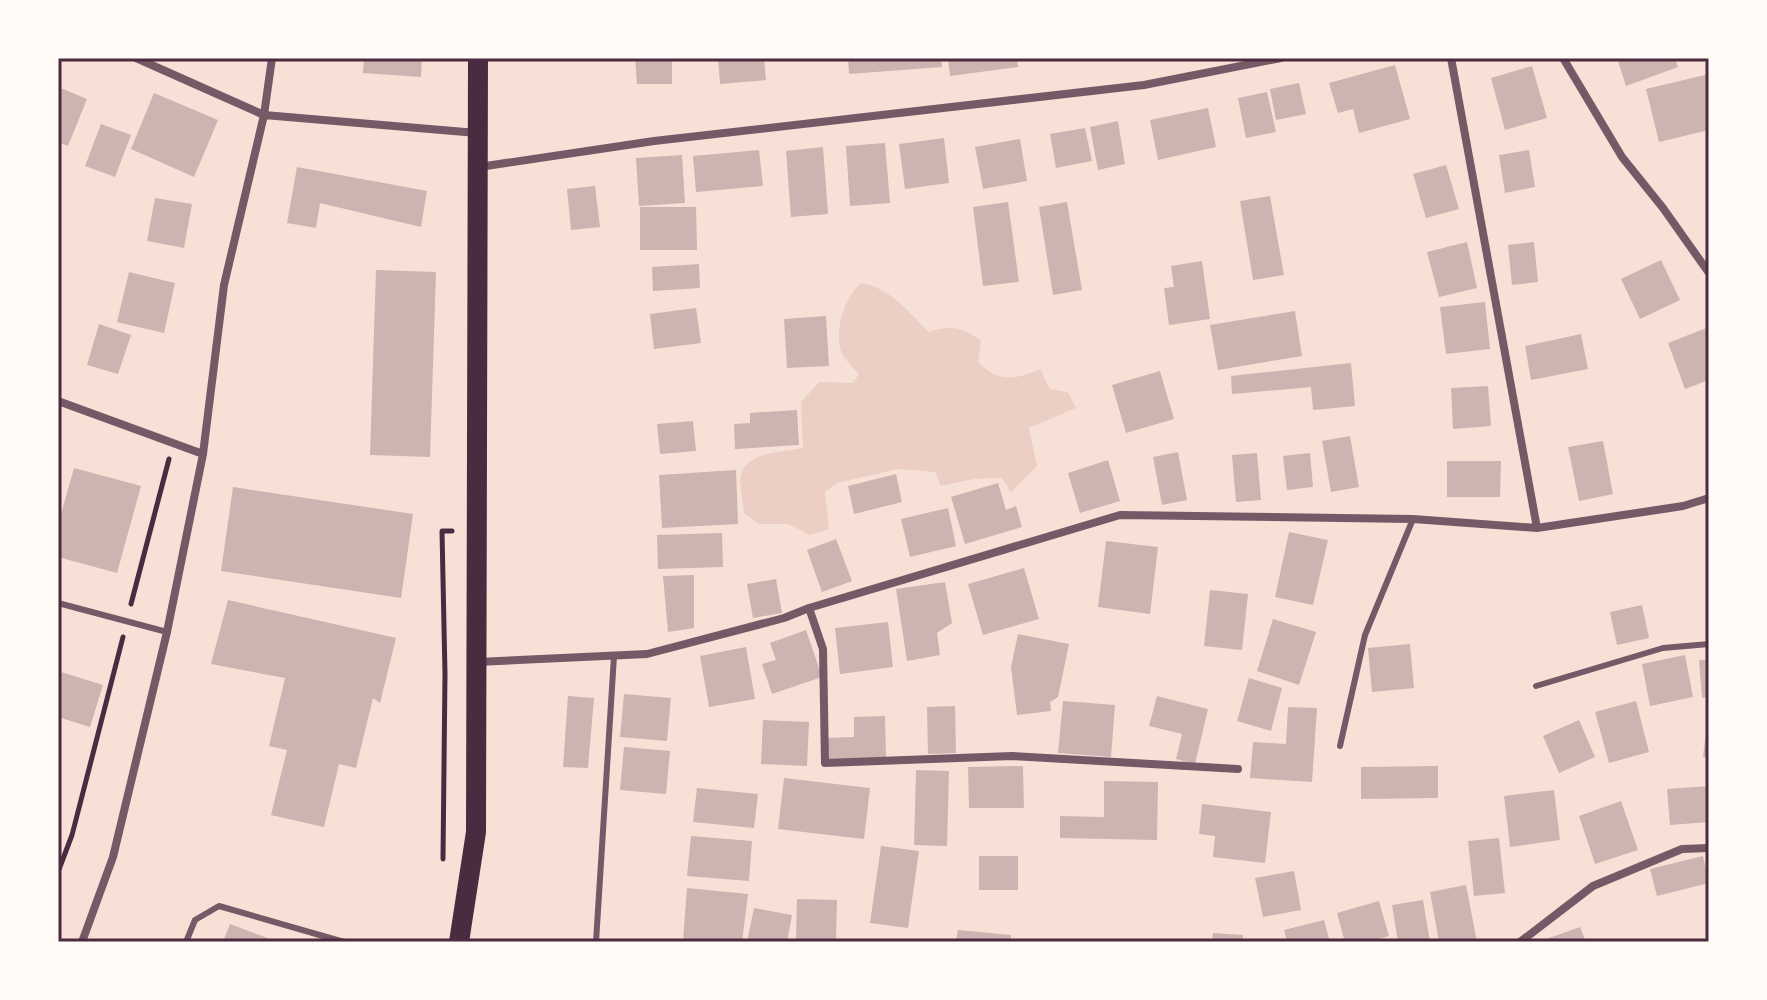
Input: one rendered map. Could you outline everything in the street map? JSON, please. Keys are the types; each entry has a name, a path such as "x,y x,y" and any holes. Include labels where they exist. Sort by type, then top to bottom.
{"main road":[{"path":"459,942 476,832 478,58"}],"street":[{"path":"136,58 264,115 478,133"},
{"path":"82,942 113,857 167,632 203,454 224,285 264,115 272,58"},
{"path":"478,168 670,139 1144,85 1281,58"},
{"path":"1451,58 1537,528"},
{"path":"1563,58 1622,157 1709,273"},
{"path":"58,401 203,454"},
{"path":"477,662 647,654 784,618 1120,515 1413,519 1537,528 1683,506 1709,498"},
{"path":"809,608 823,649 825,763 1012,756 1238,769"},
{"path":"1520,942 1593,886 1682,849 1709,848"}],"lane":[{"path":"1340,746 1365,635 1413,519"},
{"path":"58,603 167,632"},
{"path":"1536,686 1663,648 1709,644"},
{"path":"596,942 614,656"},
{"path":"186,942 195,920 219,906 344,942"}],"path":[{"path":"58,872 72,835 173,443"},
{"path":"443,873 445,674 442,531 477,530"}],"shaded area":[{"path":"861,283 890,295 929,332 956,329 974,336 981,341 978,362 993,374 1007,378 1040,369 1050,389 1068,392 1076,408 1029,428 1037,466 1011,492 1002,478 974,479 941,486 935,472 898,469 837,483 825,492 829,529 810,535 788,524 759,524 744,513 741,475 745,467 758,457 803,448 801,402 819,382 853,383 859,374 843,355 839,340 846,303"}],"building":[{"path":"364,58 422,58 421,77 363,73"},
{"path":"635,58 672,58 672,84 637,84"},
{"path":"718,58 764,58 766,80 720,84"},
{"path":"848,58 941,58 942,67 849,74"},
{"path":"948,58 1017,58 1018,67 950,76"},
{"path":"1617,58 1675,58 1678,67 1626,86"},
{"path":"1395,65 1410,119 1359,133 1353,109 1338,113 1329,83"},
{"path":"1532,66 1547,118 1505,130 1491,78"},
{"path":"1709,74 1709,130 1659,142 1646,89"},
{"path":"1299,83 1306,114 1276,120 1270,89"},
{"path":"58,87 87,99 68,146 58,142"},
{"path":"1267,92 1276,132 1246,138 1238,98"},
{"path":"154,93 218,120 194,177 131,149"},
{"path":"1208,108 1216,147 1158,160 1150,120"},
{"path":"1118,121 1125,164 1098,170 1090,127"},
{"path":"101,124 131,135 115,177 85,166"},
{"path":"1085,128 1092,161 1056,168 1050,134"},
{"path":"944,138 949,183 905,189 899,144"},
{"path":"1020,139 1027,181 983,189 975,147"},
{"path":"885,143 890,203 850,206 846,146"},
{"path":"823,147 828,214 791,217 786,151"},
{"path":"759,150 763,186 696,192 693,156"},
{"path":"1529,150 1535,187 1505,193 1499,155"},
{"path":"682,155 685,203 639,206 636,158"},
{"path":"1446,165 1459,209 1426,218 1413,174"},
{"path":"297,167 427,191 421,227 320,203 316,228 287,223"},
{"path":"595,186 600,227 571,230 567,189"},
{"path":"1270,196 1284,275 1253,280 1240,201"},
{"path":"155,198 192,204 184,248 147,241"},
{"path":"1008,202 1019,282 983,286 973,207"},
{"path":"1067,202 1082,290 1053,295 1039,207"},
{"path":"640,207 696,207 697,250 640,250"},
{"path":"1467,242 1477,288 1439,297 1427,252"},
{"path":"1534,242 1538,282 1512,285 1508,245"},
{"path":"1661,260 1680,300 1640,319 1621,279"},
{"path":"1202,261 1210,319 1169,325 1164,288 1174,287 1171,266"},
{"path":"699,264 700,288 653,291 652,267"},
{"path":"376,270 436,272 430,457 370,455"},
{"path":"129,272 175,283 164,333 117,322"},
{"path":"1485,302 1490,349 1446,354 1440,307"},
{"path":"696,308 701,343 654,349 650,314"},
{"path":"1295,311 1302,356 1218,370 1210,325"},
{"path":"826,316 829,366 787,368 784,319"},
{"path":"99,324 131,335 118,374 87,365"},
{"path":"1709,327 1709,380 1685,389 1668,343"},
{"path":"1581,334 1588,369 1531,380 1525,346"},
{"path":"1351,363 1355,406 1313,410 1311,387 1232,394 1231,376"},
{"path":"1160,371 1174,419 1126,433 1112,385"},
{"path":"1488,386 1491,426 1453,429 1451,388"},
{"path":"797,410 799,445 735,449 734,424 750,423 750,413"},
{"path":"693,421 696,451 660,454 657,424"},
{"path":"1350,436 1359,487 1331,492 1322,441"},
{"path":"1603,441 1613,494 1579,501 1568,447"},
{"path":"1178,452 1187,500 1162,505 1153,457"},
{"path":"1257,453 1261,500 1236,502 1232,455"},
{"path":"1310,453 1313,487 1287,490 1283,456"},
{"path":"1108,460 1120,501 1080,513 1068,473"},
{"path":"1447,461 1501,461 1500,497 1447,497"},
{"path":"74,468 141,486 117,573 58,557 58,525"},
{"path":"736,470 738,524 662,528 659,475"},
{"path":"896,474 902,502 854,514 848,486"},
{"path":"998,483 1006,510 1016,506 1022,527 965,544 951,497"},
{"path":"233,487 413,514 401,598 221,571"},
{"path":"948,508 956,546 910,557 901,519"},
{"path":"1289,532 1328,540 1313,605 1275,597"},
{"path":"722,533 723,567 658,569 657,535"},
{"path":"836,539 852,581 822,592 807,550"},
{"path":"1106,541 1158,547 1150,614 1098,607"},
{"path":"1024,568 1039,619 983,635 968,584"},
{"path":"694,575 694,628 668,632 663,576"},
{"path":"776,579 782,613 753,618 747,584"},
{"path":"945,582 952,623 937,633 940,655 907,661 896,589"},
{"path":"1210,590 1248,594 1242,650 1204,646"},
{"path":"228,600 396,638 380,703 373,698 356,768 339,764 324,827 271,815 287,750 269,746 285,678 211,664"},
{"path":"1642,605 1649,638 1617,645 1610,612"},
{"path":"1273,619 1316,632 1299,685 1257,671"},
{"path":"888,622 893,667 840,674 835,628"},
{"path":"806,630 822,677 772,694 762,664 776,660 770,643"},
{"path":"1018,634 1069,644 1058,697 1050,702 1051,711 1017,715 1011,667"},
{"path":"1410,644 1414,688 1372,692 1368,648"},
{"path":"746,647 755,699 709,707 700,656"},
{"path":"1685,655 1693,697 1650,706 1642,664"},
{"path":"1699,660 1709,660 1709,697 1702,698"},
{"path":"58,671 103,685 90,727 58,717"},
{"path":"1249,678 1282,688 1271,731 1237,721"},
{"path":"624,694 671,698 667,741 620,737"},
{"path":"568,696 594,698 588,768 563,767"},
{"path":"1157,696 1208,709 1195,764 1176,759 1182,734 1149,726"},
{"path":"1063,701 1115,705 1111,757 1058,753"},
{"path":"1636,701 1649,752 1609,763 1595,712"},
{"path":"955,706 956,753 928,754 927,707"},
{"path":"1288,707 1317,708 1312,782 1250,778 1253,742 1286,744"},
{"path":"885,716 886,758 826,760 825,738 854,737 854,717"},
{"path":"763,720 809,722 807,766 761,764"},
{"path":"1579,720 1595,757 1559,773 1543,736"},
{"path":"1709,723 1709,758 1703,757"},
{"path":"624,747 670,751 666,794 620,790"},
{"path":"1023,766 1024,808 969,808 968,767"},
{"path":"1438,766 1438,798 1361,799 1361,767"},
{"path":"916,770 949,771 947,846 914,845"},
{"path":"784,778 870,788 864,839 778,829"},
{"path":"1104,781 1158,782 1157,840 1060,838 1060,816 1104,817"},
{"path":"1709,786 1709,822 1670,825 1667,789"},
{"path":"697,788 758,794 754,828 693,822"},
{"path":"1554,790 1560,840 1510,847 1504,796"},
{"path":"1621,801 1638,850 1595,864 1579,816"},
{"path":"1202,804 1271,812 1265,863 1213,857 1215,836 1199,834"},
{"path":"691,836 752,841 749,881 687,876"},
{"path":"1499,838 1505,893 1474,896 1468,841"},
{"path":"881,846 919,851 908,928 870,923"},
{"path":"979,856 1018,856 1018,890 979,890"},
{"path":"1703,856 1709,883 1657,896 1650,869"},
{"path":"1294,871 1301,910 1263,917 1255,878"},
{"path":"1466,885 1477,942 1439,942 1430,892"},
{"path":"687,888 748,894 742,942 683,941"},
{"path":"797,899 837,900 836,942 796,942"},
{"path":"1423,900 1430,942 1398,942 1392,905"},
{"path":"1379,901 1389,936 1367,942 1345,942 1337,913"},
{"path":"754,908 792,915 787,942 747,942"},
{"path":"1324,920 1330,942 1287,942 1284,930"},
{"path":"230,924 278,942 223,942"},
{"path":"1580,927 1586,942 1538,942"},
{"path":"958,930 1011,935 1011,942 956,942"},
{"path":"1213,933 1243,935 1243,942 1212,942"}]}
